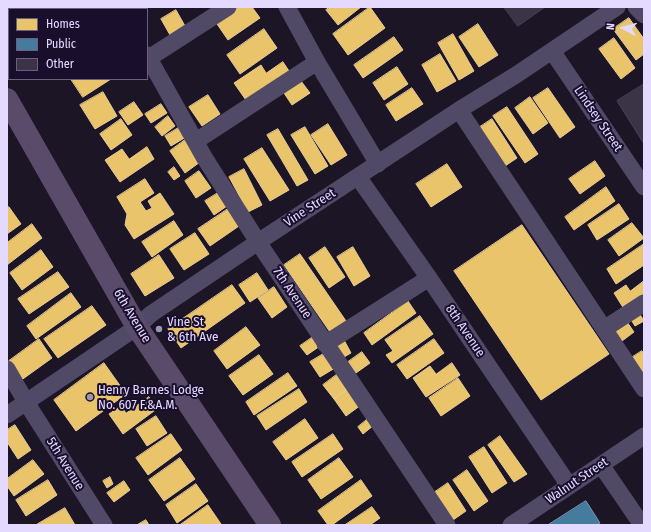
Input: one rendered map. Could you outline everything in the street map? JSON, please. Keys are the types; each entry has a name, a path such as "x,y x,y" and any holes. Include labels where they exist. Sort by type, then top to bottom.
{"main road":[{"name":"6th Avenue","path":"7,99 137,327 270,525"}],"street":[{"path":"148,56 228,7"},
{"path":"287,7 317,62 378,164"},
{"name":"Vine Street","path":"7,415 137,327 151,314 258,242 459,110 516,75 617,7"},
{"path":"636,7 644,15"},
{"name":"Lindsey Street","path":"552,51 644,187"},
{"name":"7th Avenue","path":"148,56 204,157 258,242 447,525"},
{"path":"196,141 317,62"},
{"path":"459,110 644,389"},
{"name":"8th Avenue","path":"358,177 429,278 564,478 567,487"},
{"path":"325,344 409,289 429,278"},
{"path":"604,329 644,303"},
{"name":"5th Avenue","path":"7,369 26,402 104,525"},
{"name":"Walnut Street","path":"511,525 644,436"},
{"path":"601,465 642,525"}],"building: Homes":[{"path":"23,7 85,8 24,8"},
{"path":"94,7 112,7 112,8"},
{"path":"236,7 252,7 260,18 228,40 215,21"},
{"path":"330,7 361,7 338,25 326,10"},
{"path":"370,7 385,28 348,55 333,34"},
{"path":"176,10 185,26 170,35 161,19"},
{"path":"629,18 644,39 644,54 636,60 613,29"},
{"path":"478,24 498,55 479,67 459,37"},
{"path":"264,29 277,48 240,74 227,55"},
{"path":"453,34 474,71 459,80 438,43"},
{"path":"394,37 403,50 363,78 354,65"},
{"path":"614,38 635,68 621,79 599,49"},
{"path":"440,54 456,81 437,92 422,65"},
{"path":"283,62 291,74 248,103 234,83 261,65 266,73"},
{"path":"397,67 408,84 384,100 373,83"},
{"path":"72,80 109,80 83,97"},
{"path":"301,81 310,93 292,105 284,93"},
{"path":"412,88 423,104 396,121 386,105"},
{"path":"548,88 575,127 560,138 533,98"},
{"path":"103,92 117,116 95,129 80,105"},
{"path":"208,95 220,114 202,126 189,107"},
{"path":"530,97 548,123 533,134 515,108"},
{"path":"134,102 143,115 128,125 119,112"},
{"path":"161,104 167,113 151,123 145,114"},
{"path":"507,107 538,154 525,163 493,116"},
{"path":"168,116 175,126 162,136 155,127"},
{"path":"121,119 132,135 111,150 100,134"},
{"path":"492,119 517,158 502,168 477,129"},
{"path":"328,124 347,155 331,165 311,135"},
{"path":"180,127 186,137 171,146 165,136"},
{"path":"305,127 328,166 315,174 291,135"},
{"path":"278,129 308,180 297,186 267,135"},
{"path":"185,140 200,162 185,173 170,151"},
{"path":"147,147 154,159 120,182 105,160 122,149 129,159"},
{"path":"262,148 289,190 270,201 244,159"},
{"path":"595,161 605,176 580,194 569,179"},
{"path":"447,164 462,187 431,207 416,184"},
{"path":"174,167 180,176 174,180 168,172"},
{"path":"244,169 262,205 248,212 229,177"},
{"path":"199,171 211,188 196,198 185,181"},
{"path":"145,179 154,193 140,202 146,211 152,208 148,201 160,193 174,214 134,239 125,225 127,214 117,197"},
{"path":"606,187 615,201 574,230 565,217"},
{"path":"218,193 227,206 214,215 205,201"},
{"path":"619,204 629,219 597,240 588,225"},
{"path":"9,207 21,224 7,234 7,208"},
{"path":"228,209 239,226 210,246 198,229"},
{"path":"174,221 183,235 152,257 142,242"},
{"path":"632,223 644,238 619,256 608,240"},
{"path":"32,224 42,238 7,265 7,243"},
{"path":"522,225 609,354 541,400 454,271"},
{"path":"195,233 209,254 184,270 170,249"},
{"path":"644,244 644,265 616,284 607,269"},
{"path":"325,247 345,277 329,288 309,258"},
{"path":"353,247 370,276 354,286 337,257"},
{"path":"41,250 53,267 22,290 10,273"},
{"path":"300,254 346,321 330,332 284,265"},
{"path":"159,255 174,278 145,296 131,274"},
{"path":"58,272 69,287 29,314 18,299"},
{"path":"257,273 268,290 250,302 239,285"},
{"path":"644,281 644,295 624,309 614,293 626,285 630,291"},
{"path":"232,285 245,303 181,348 168,329"},
{"path":"274,287 287,307 272,318 258,298"},
{"path":"71,293 81,307 36,339 27,326"},
{"path":"408,301 416,313 372,345 364,333"},
{"path":"92,306 106,325 58,358 44,339"},
{"path":"639,313 644,321 635,326 630,318"},
{"path":"420,316 433,334 392,363 386,355 393,351 385,340"},
{"path":"625,319 634,332 622,341 613,328"},
{"path":"246,327 260,345 227,369 214,351"},
{"path":"313,337 320,346 307,355 300,346"},
{"path":"39,339 52,358 20,381 9,361"},
{"path":"434,339 444,353 407,379 397,365"},
{"path":"344,340 351,353 344,357 336,344"},
{"path":"642,351 644,354 644,383 628,360"},
{"path":"362,352 370,363 356,373 348,362"},
{"path":"325,353 335,368 320,377 310,362"},
{"path":"259,355 273,374 243,395 229,376"},
{"name":"Henry Barnes Lodge No. 607 F.&A.M.","path":"104,363 126,394 76,431 54,400"},
{"path":"452,363 460,375 426,397 413,378 430,366 436,374"},
{"path":"288,373 297,386 254,415 246,402"},
{"path":"339,373 349,388 334,399 323,385"},
{"path":"458,378 470,396 441,416 429,398"},
{"path":"349,388 361,405 346,416 334,399"},
{"path":"299,389 307,402 266,430 257,416"},
{"path":"149,397 158,408 123,434 109,414 121,406 126,413"},
{"path":"156,416 167,433 147,446 136,429"},
{"path":"369,418 374,425 363,434 358,427"},
{"path":"305,419 318,438 286,460 273,442"},
{"path":"15,425 31,450 18,459 7,442 7,430"},
{"path":"171,434 182,450 148,475 136,458"},
{"path":"333,434 343,449 302,477 292,462"},
{"path":"500,436 527,474 514,482 488,445"},
{"path":"484,447 507,483 492,493 469,457"},
{"path":"180,458 195,479 164,501 149,480"},
{"path":"339,458 353,477 321,499 308,480"},
{"path":"33,460 44,474 14,496 7,486 7,479"},
{"path":"467,470 488,501 474,511 453,480"},
{"path":"110,477 113,484 107,488 103,481"},
{"path":"48,480 57,495 26,516 16,500"},
{"path":"361,480 372,496 332,525 328,525 318,511"},
{"path":"124,481 130,490 114,502 107,493"},
{"path":"448,483 466,511 453,520 435,492"},
{"path":"196,484 208,501 177,523 166,505"},
{"path":"208,505 221,524 180,525"},
{"path":"372,507 380,518 370,525 345,525"},
{"path":"65,508 75,525 36,525"},
{"path":"146,520 149,525 137,525"}],"building: Public":[{"path":"586,501 600,523 596,525 548,525"}],"building: Other":[{"path":"504,7 545,7 518,26"},
{"path":"644,84 644,144 617,101"}],"place":[{"name":"Vine St & 6th Ave","path":"159,329"},
{"name":"Henry Barnes Lodge No. 607 F.&A.M.","path":"90,397"}]}
